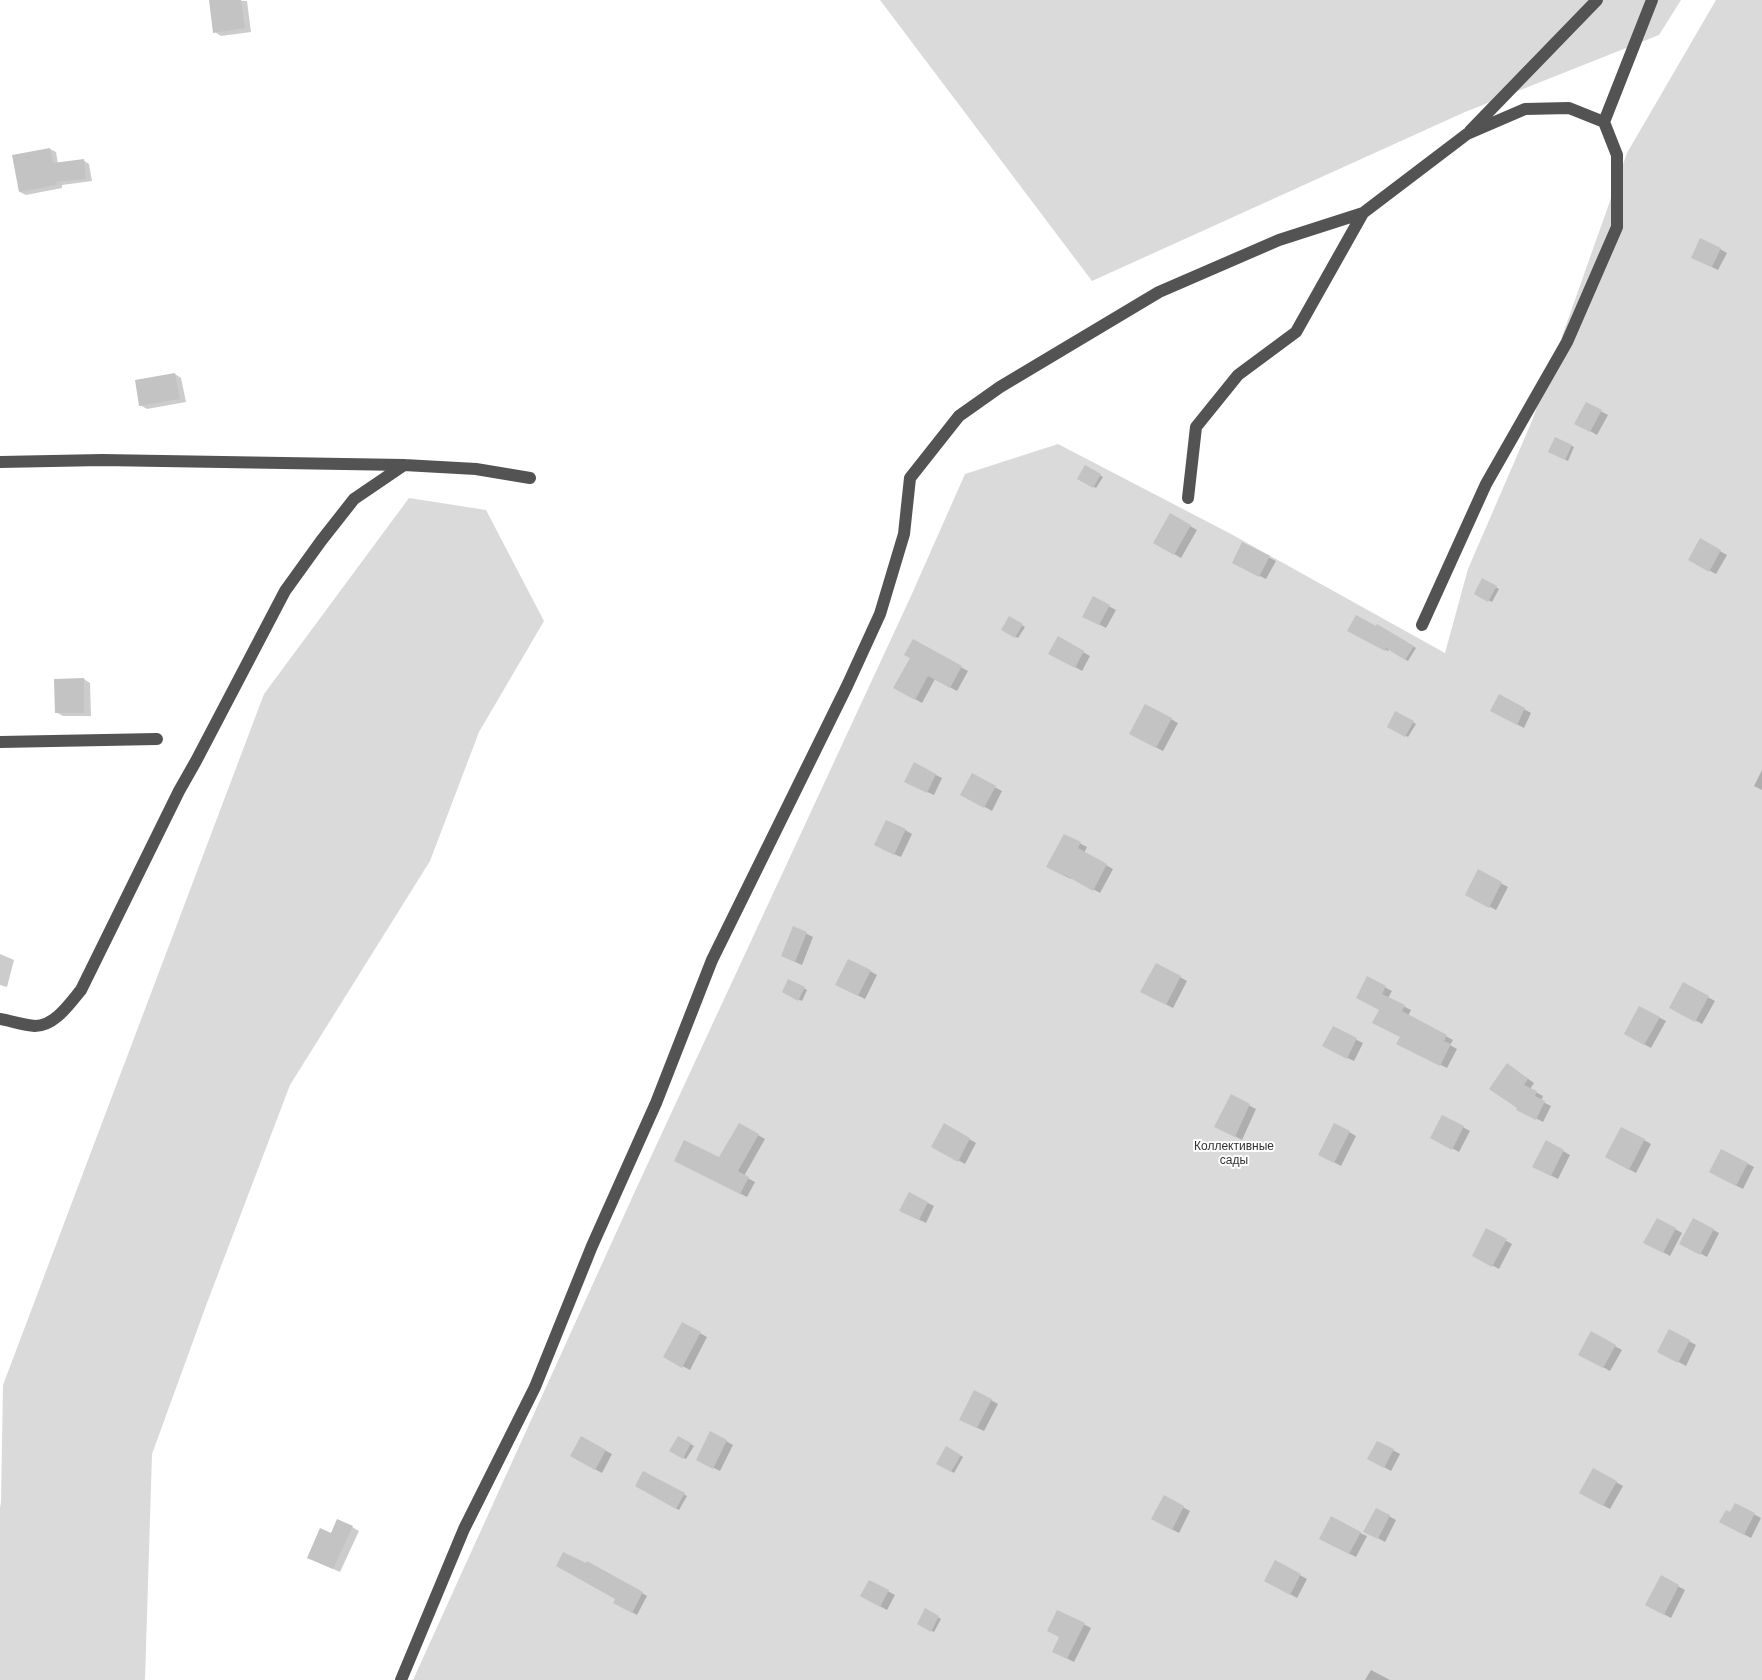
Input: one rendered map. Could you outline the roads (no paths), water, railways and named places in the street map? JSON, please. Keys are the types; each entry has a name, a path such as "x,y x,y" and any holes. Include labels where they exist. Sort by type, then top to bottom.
{"street":[{"path":"401,1680 464,1529 536,1387 592,1246 656,1103 712,960 839,703 880,614 904,534 910,478 959,416 1000,387 1159,292 1280,240 1363,213 1467,134 1597,0"},
{"path":"1422,625 1486,484 1567,342 1617,227 1617,155 1604,122 1652,0"},
{"path":"1467,134 1525,109 1569,108 1604,122"},
{"path":"1188,498 1196,426 1238,375 1296,332 1363,213"},
{"path":"0,462 102,460 404,465 476,469 530,478"},
{"path":"0,1019 37,1026 44,1024 51,1021 67,1008 81,990 179,791 285,591 320,541 354,499 404,465"},
{"path":"0,742 157,739"}],"park label":[{"name":"Коллективные сады","path":"1234,1153"}]}
